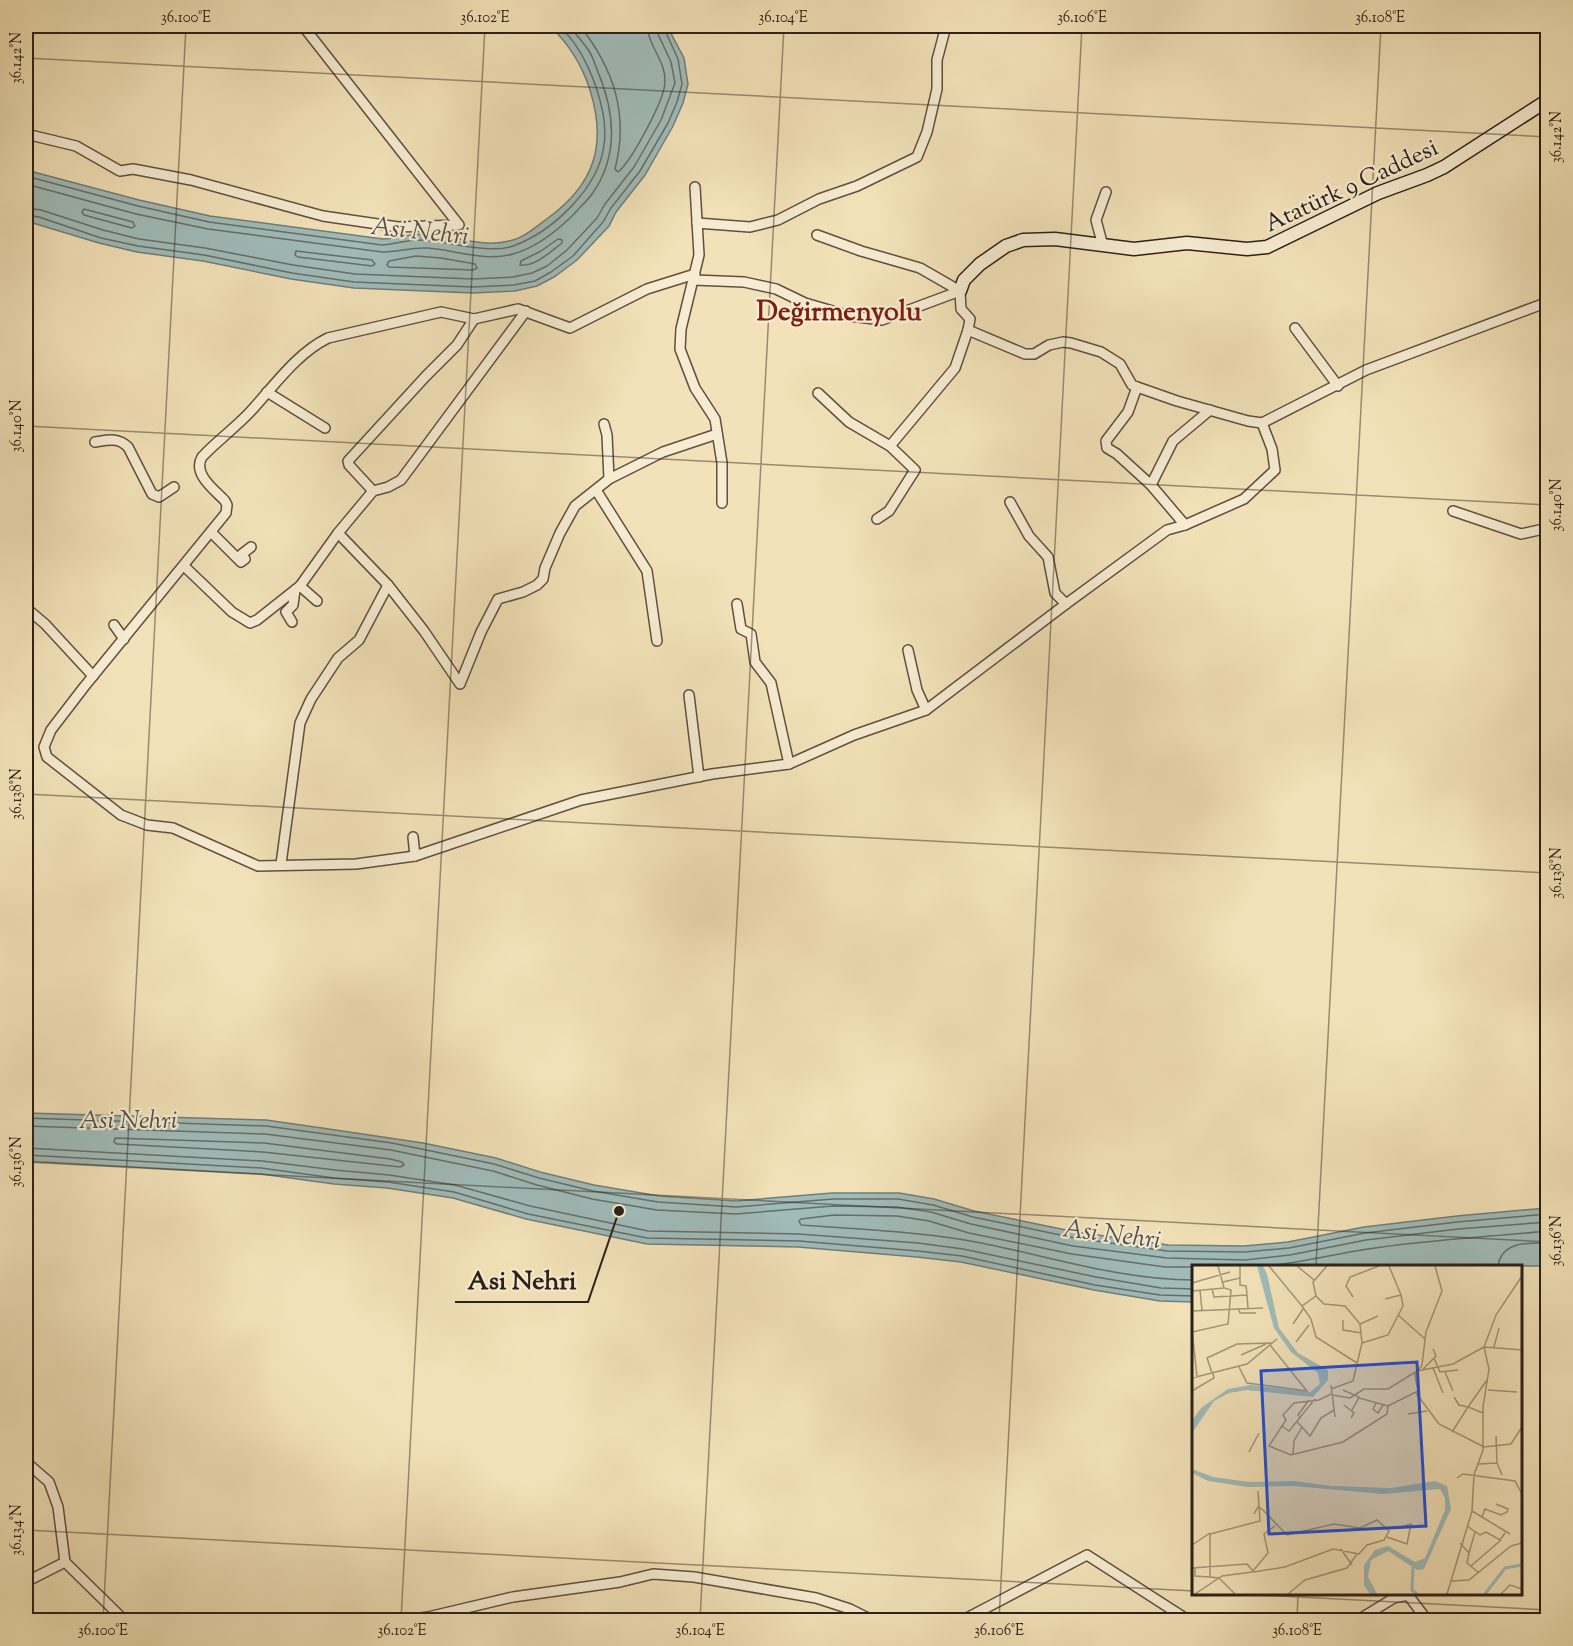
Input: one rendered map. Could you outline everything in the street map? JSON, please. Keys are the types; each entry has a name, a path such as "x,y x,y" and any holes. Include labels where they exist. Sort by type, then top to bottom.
{"street":[{"path":"26,134 76,146 120,171 133,169 191,180 323,216 398,226 459,225 303,26"},
{"path":"697,223 750,227 778,220 819,199 857,186 917,157 927,132 937,89 937,60 946,26"},
{"name":"Atatürk 9 Caddesi","path":"960,291 964,280 975,268 997,251 1014,242 1046,238 1134,249 1187,243 1247,249 1267,247 1378,193 1444,167 1548,100"},
{"path":"1548,125 1545,156 1548,171"},
{"path":"695,187 699,255 681,329 680,349 695,388 715,420 722,462 722,503"},
{"path":"1103,246 1096,220 1106,192"},
{"path":"818,235 861,251 920,268 960,291"},
{"path":"960,291 882,320 850,316 805,303 776,289 744,282 694,277 647,289 570,328 519,309 474,319 441,312 328,338 310,350 199,461 203,478 227,506 226,513 93,676 47,737 44,747 47,757 121,814 147,825 173,828 258,866 356,864 415,856 580,800 699,777 789,764 854,735 926,710 1167,530 1185,525 1244,499 1275,470 1272,449 1262,423"},
{"path":"890,447 955,368 970,320 961,309 960,291"},
{"path":"968,330 1024,354 1034,354 1049,345 1063,342 1101,352 1120,364 1132,385 1210,410 1262,423 1366,370 1547,303"},
{"path":"184,566 232,612 250,623 257,620 297,588 373,491 401,480 526,311"},
{"path":"373,491 348,461 457,345 474,319"},
{"path":"1295,328 1338,386"},
{"path":"1137,387 1128,412 1106,441 1107,448 1117,454 1151,485 1185,525"},
{"path":"267,392 326,429"},
{"path":"818,393 849,422 890,447 915,470 890,511 877,519"},
{"path":"1151,485 1173,441 1210,410"},
{"path":"604,424 607,435 609,479"},
{"path":"338,533 388,585 424,631 460,684 480,632 498,599 523,592 543,579 545,568 560,533 575,506 609,479 663,452 717,434"},
{"path":"95,442 122,441 128,447 152,495 159,497 174,487"},
{"path":"596,490 647,571 657,641"},
{"path":"1010,502 1029,536 1048,557 1055,593 1066,604"},
{"path":"1453,511 1521,534 1548,528"},
{"path":"211,532 241,562 245,559 242,554 251,547"},
{"path":"281,864 300,723 311,699 338,658 359,640 388,585"},
{"path":"297,588 316,601"},
{"path":"292,622 286,612 293,605 297,588"},
{"path":"737,604 741,629 751,634 755,662 771,683 789,764"},
{"path":"26,608 45,624 93,676"},
{"path":"114,625 124,639"},
{"path":"908,650 916,690 926,710"},
{"path":"689,695 699,777"},
{"path":"413,837 415,856"},
{"path":"26,1462 50,1482 58,1507 64,1562 124,1620"},
{"path":"963,1620 1087,1555 1188,1620"},
{"path":"26,1582 64,1562"},
{"path":"406,1620 513,1597 620,1582 653,1574 694,1577 816,1598 850,1609 872,1620"},
{"path":"1358,1620 1394,1598 1408,1595 1427,1620"}],"water":[{"path":"550,26 667,26 684,58 688,84 673,126 645,175 616,212 609,226 577,260 537,286 515,291 473,293 354,288 291,279 203,261 137,252 26,221 26,170 210,216 383,239 422,234 489,243 515,239 548,218 577,191 593,162 597,145 595,110 587,81 569,48"},
{"path":"26,1113 266,1120 423,1143 496,1158 540,1172 594,1185 659,1196 736,1201 832,1193 899,1193 1076,1232 1168,1245 1244,1246 1288,1242 1364,1227 1547,1208 1547,1266 1192,1265 1192,1302 1160,1301 1094,1290 961,1262 917,1257 798,1247 647,1244 526,1219 453,1198 387,1188 334,1184 261,1174 26,1161"}],"place":[{"name":"Asi Nehri","path":"619,1211"}],"district":[{"name":"Değirmenyolu","path":"839,311"}]}
